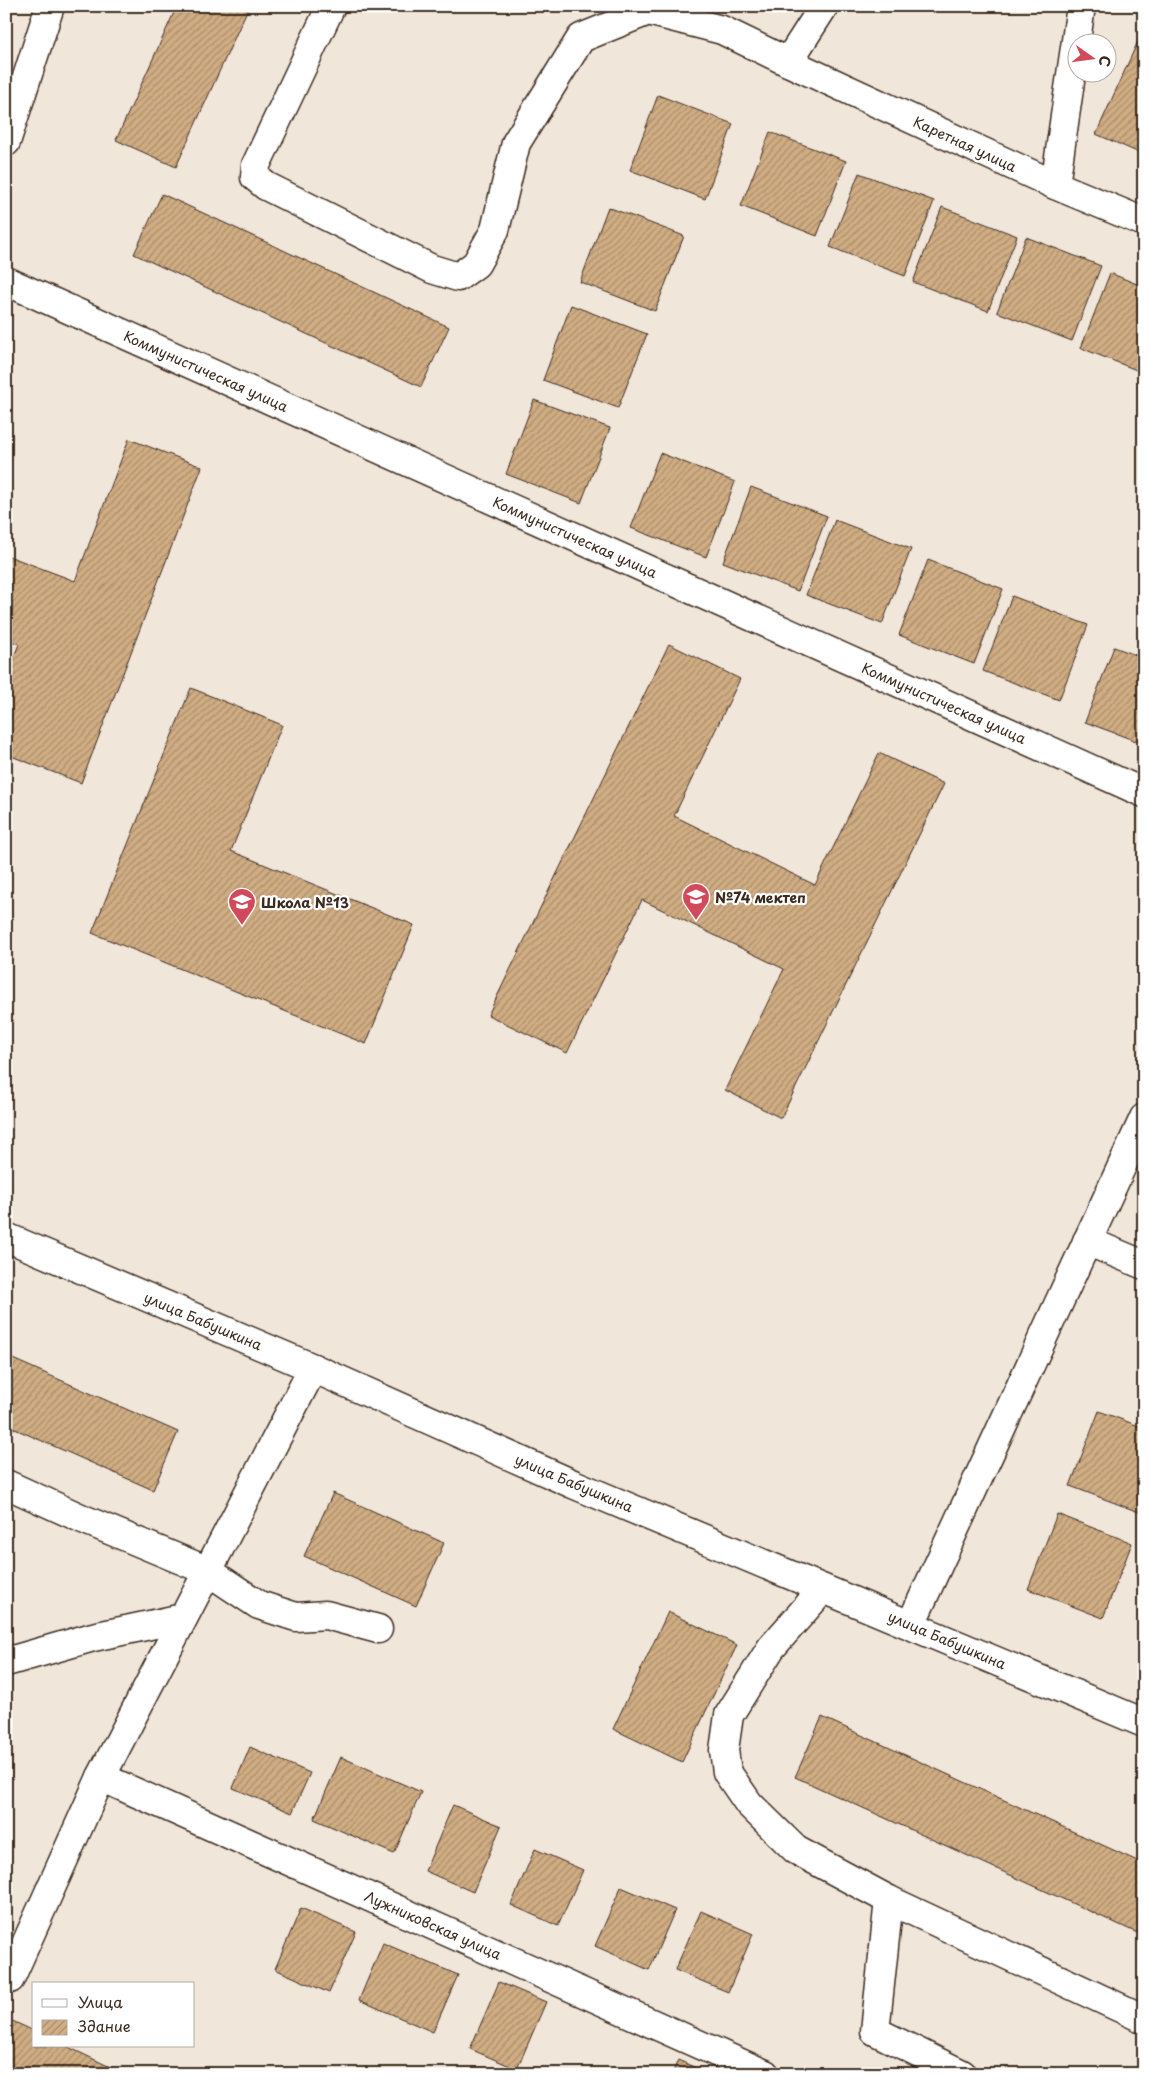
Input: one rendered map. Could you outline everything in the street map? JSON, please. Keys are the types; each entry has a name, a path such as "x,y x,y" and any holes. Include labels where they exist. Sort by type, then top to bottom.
{"street":[{"path":"6,142 50,6"},
{"name":"Каретная улица","path":"331,6 256,165 255,177 266,186 432,269 458,277 476,264 495,230 516,143 581,38 648,11 722,30 1055,185 1144,222"},
{"path":"788,62 824,6"},
{"path":"1055,185 1081,6"},
{"name":"Коммунистическая улица","path":"6,281 1144,793"},
{"path":"911,1624 1144,1118"},
{"name":"улица Бабушкина","path":"6,1237 312,1368 573,1484 1144,1723"},
{"path":"1087,1241 1144,1265"},
{"path":"10,1979 100,1777 312,1368"},
{"path":"6,1484 83,1519 208,1571 259,1605 296,1617 326,1615 378,1629"},
{"path":"823,1589 771,1648 729,1715 724,1750 727,1772 749,1804 796,1850 888,1900 1144,2019"},
{"path":"6,1662 93,1637 183,1618"},
{"name":"Лужниковская улица","path":"100,1777 764,2074"},
{"path":"888,1900 875,2031 962,2074"}],"building":[{"path":"177,6 249,6 176,167 116,140"},
{"path":"1144,28 1144,155 1096,134"},
{"path":"658,95 733,124 705,199 630,170"},
{"path":"770,132 846,161 817,236 741,206"},
{"path":"859,173 934,201 905,276 830,247"},
{"path":"162,194 449,327 421,387 134,254"},
{"path":"608,207 684,236 655,311 580,282"},
{"path":"942,207 1017,236 988,311 913,282"},
{"path":"1026,237 1101,266 1072,341 997,312"},
{"path":"1110,273 1144,287 1144,373 1081,348"},
{"path":"571,305 647,334 618,408 543,380"},
{"path":"534,400 610,428 581,503 506,474"},
{"path":"129,439 202,467 81,783 6,754 6,677 19,644 6,639 6,555 75,581"},
{"path":"660,453 735,482 706,557 631,528"},
{"path":"751,487 827,516 798,591 723,562"},
{"path":"835,520 911,549 882,624 806,595"},
{"path":"928,560 1003,589 974,664 899,635"},
{"path":"1012,596 1088,625 1059,700 983,671"},
{"path":"669,644 740,679 674,816 815,885 879,753 944,784 781,1118 725,1090 784,969 642,900 567,1053 488,1015"},
{"path":"1114,647 1144,658 1144,744 1085,722"},
{"path":"191,688 282,725 231,851 414,925 366,1044 92,933"},
{"path":"6,1356 178,1432 153,1490 6,1425"},
{"path":"1099,1411 1144,1428 1144,1514 1070,1486"},
{"path":"333,1493 444,1543 416,1606 304,1556"},
{"path":"1057,1514 1132,1543 1103,1618 1028,1589"},
{"path":"668,1612 737,1645 682,1762 613,1729"},
{"path":"822,1717 1144,1864 1144,1936 795,1777"},
{"path":"250,1747 310,1773 292,1813 233,1788"},
{"path":"341,1757 421,1792 394,1854 314,1819"},
{"path":"453,1805 501,1826 473,1892 425,1871"},
{"path":"535,1849 583,1870 558,1926 511,1905"},
{"path":"621,1887 675,1910 649,1970 595,1946"},
{"path":"301,1908 356,1932 329,1993 275,1969"},
{"path":"701,1911 753,1934 728,1992 675,1970"},
{"path":"383,1943 458,1975 433,2032 359,2000"},
{"path":"499,1982 546,2002 517,2069 470,2049"},
{"path":"6,2018 32,2030 32,2048 70,2048 125,2074 6,2074"},
{"path":"678,2060 710,2074 672,2074"}],"place":[{"name":"№74 мектеп","path":"696,921"},
{"name":"Школа №13","path":"242,926"}]}
